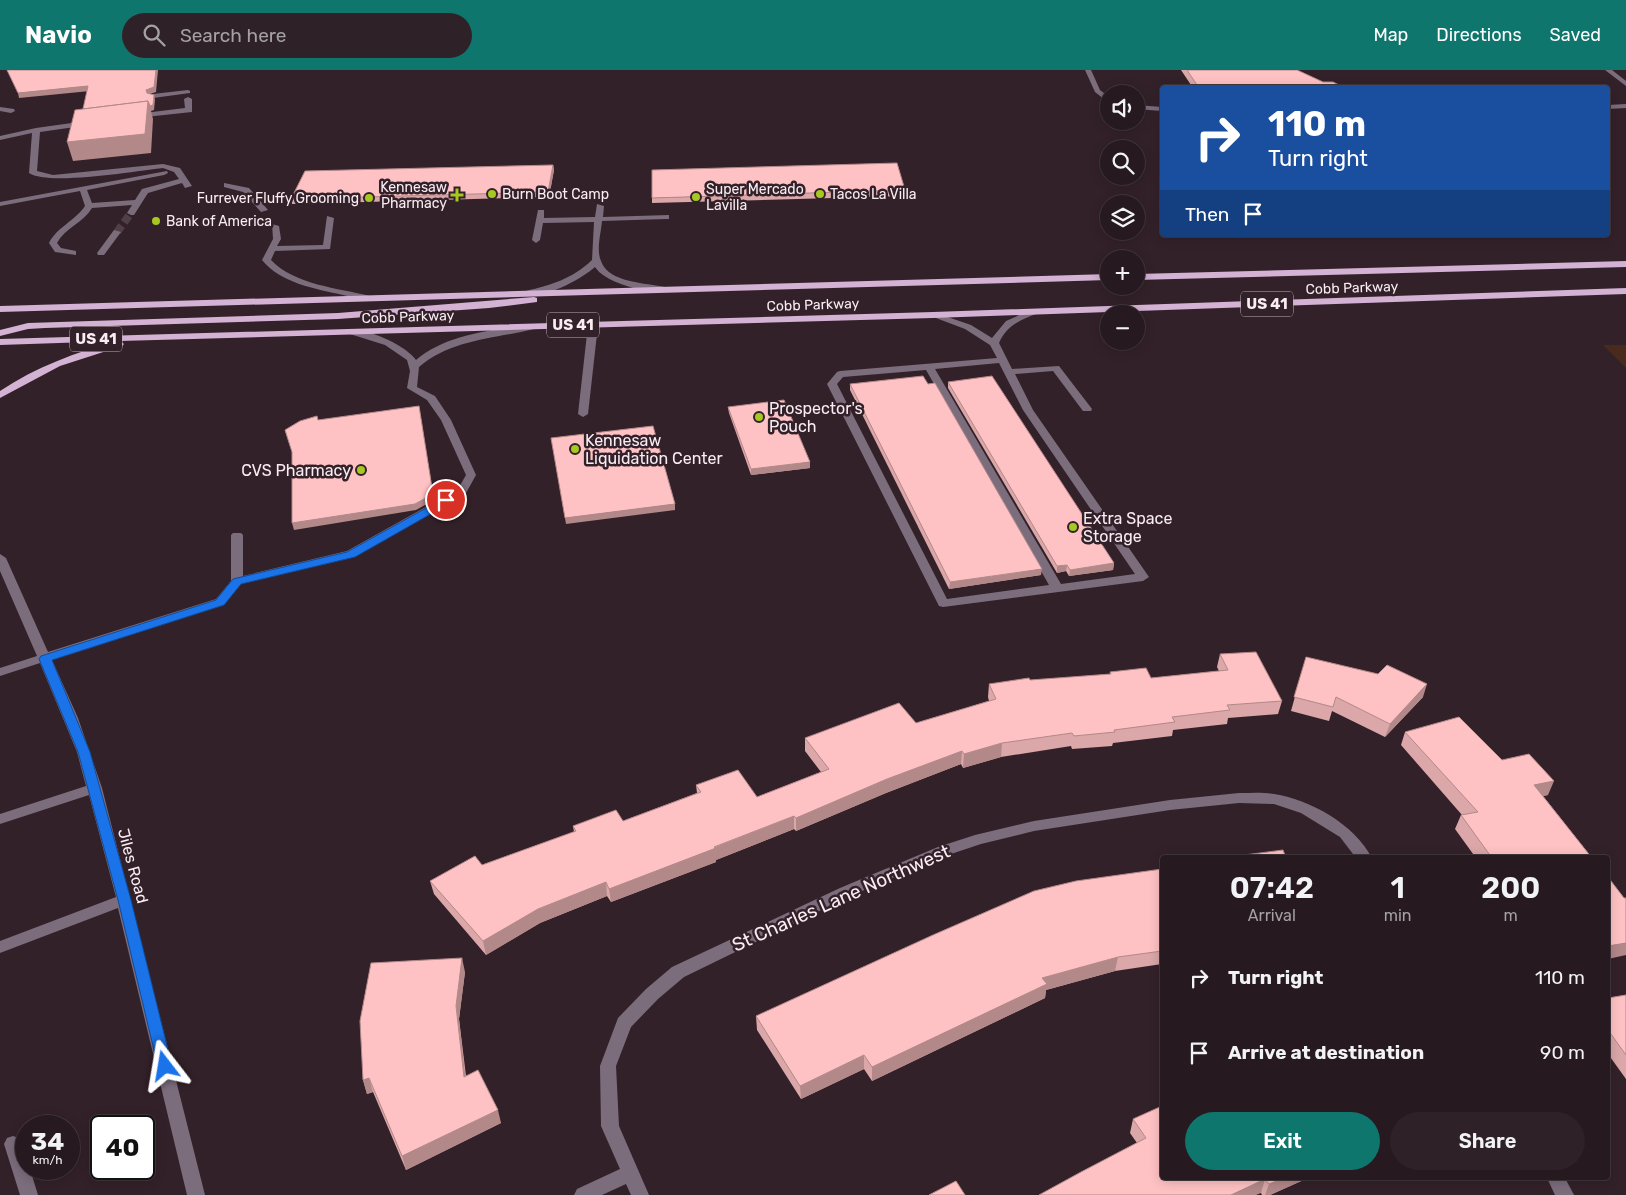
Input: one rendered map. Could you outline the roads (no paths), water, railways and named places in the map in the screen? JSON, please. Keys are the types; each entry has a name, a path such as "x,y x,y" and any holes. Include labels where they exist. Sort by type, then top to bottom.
{"main road":[{"name":"Cobb Parkway","path":"1145,276 1626,264"},
{"name":"Cobb Parkway","path":"0,308 1100,277"},
{"name":"Cobb Parkway","path":"0,342 1033,312 1626,291"},
{"path":"0,333 28,326 45,325 330,316 489,306 573,292"},
{"path":"0,395 26,378 73,356 149,338"}],"street":[{"path":"1088,70 1097,91 1100,94"},
{"path":"1608,70 1626,84"},
{"path":"123,118 189,110 188,96 153,96"},
{"path":"1610,107 1626,106"},
{"path":"1145,108 1160,109"},
{"path":"0,109 11,111"},
{"path":"0,138 36,130 94,122"},
{"path":"36,130 33,173 53,177 163,166 177,170 186,183 145,191 131,213"},
{"path":"0,204 177,170"},
{"path":"227,185 246,190 264,210"},
{"path":"73,253 58,250 53,243 60,234 84,216 89,206 83,189"},
{"path":"89,206 138,202"},
{"path":"600,206 596,261 602,270 621,281 662,290"},
{"path":"536,240 540,216 599,219 666,217"},
{"path":"270,249 327,247 330,218"},
{"path":"275,226 276,239 266,260 269,265 280,272 309,283 367,298"},
{"path":"101,253 118,232"},
{"path":"529,293 561,285 574,279 596,261"},
{"path":"994,343 1002,328 1010,321 1033,312"},
{"path":"933,315 968,326 994,343 1028,410 1143,577 943,603 832,384 840,374 1002,360"},
{"path":"583,414 594,325"},
{"path":"415,366 432,353 447,347 472,339 532,327"},
{"path":"0,672 220,602 237,581 351,554 462,492 471,475 446,420 431,398 412,388 415,366 408,355 370,336 353,332"},
{"path":"929,366 1057,588"},
{"path":"1008,372 1056,368 1087,409"},
{"path":"237,535 237,581"},
{"name":"Jiles Road","path":"0,558 71,718 94,788 124,900 196,1195"},
{"path":"0,818 94,788"},
{"name":"St Charles Lane Northwest","path":"640,1195 610,1126 608,1066 624,1023 652,994 678,972 844,892 944,850 980,839 1044,825 1170,805 1239,798 1274,799 1306,809 1346,833 1363,855"},
{"path":"0,948 124,900"},
{"path":"13,1144 29,1195"},
{"path":"583,1195 630,1173"},
{"path":"1557,1180 1565,1195"}],"tunnel":[{"path":"117,232 131,213"}],"place":[{"name":"Burn Boot Camp","path":"492,194"},
{"name":"Tacos La Villa","path":"820,194"},
{"name":"Kennesaw Pharmacy","path":"457,195"},
{"name":"Super Mercado Lavilla","path":"696,197"},
{"name":"Furrever Fluffy Grooming","path":"369,198"},
{"name":"Bank of America","path":"156,221"},
{"name":"Prospector's Pouch","path":"759,417"},
{"name":"Kennesaw Liquidation Center","path":"575,449"},
{"name":"CVS Pharmacy","path":"361,470"},
{"name":"Extra Space Storage","path":"1073,527"}]}
